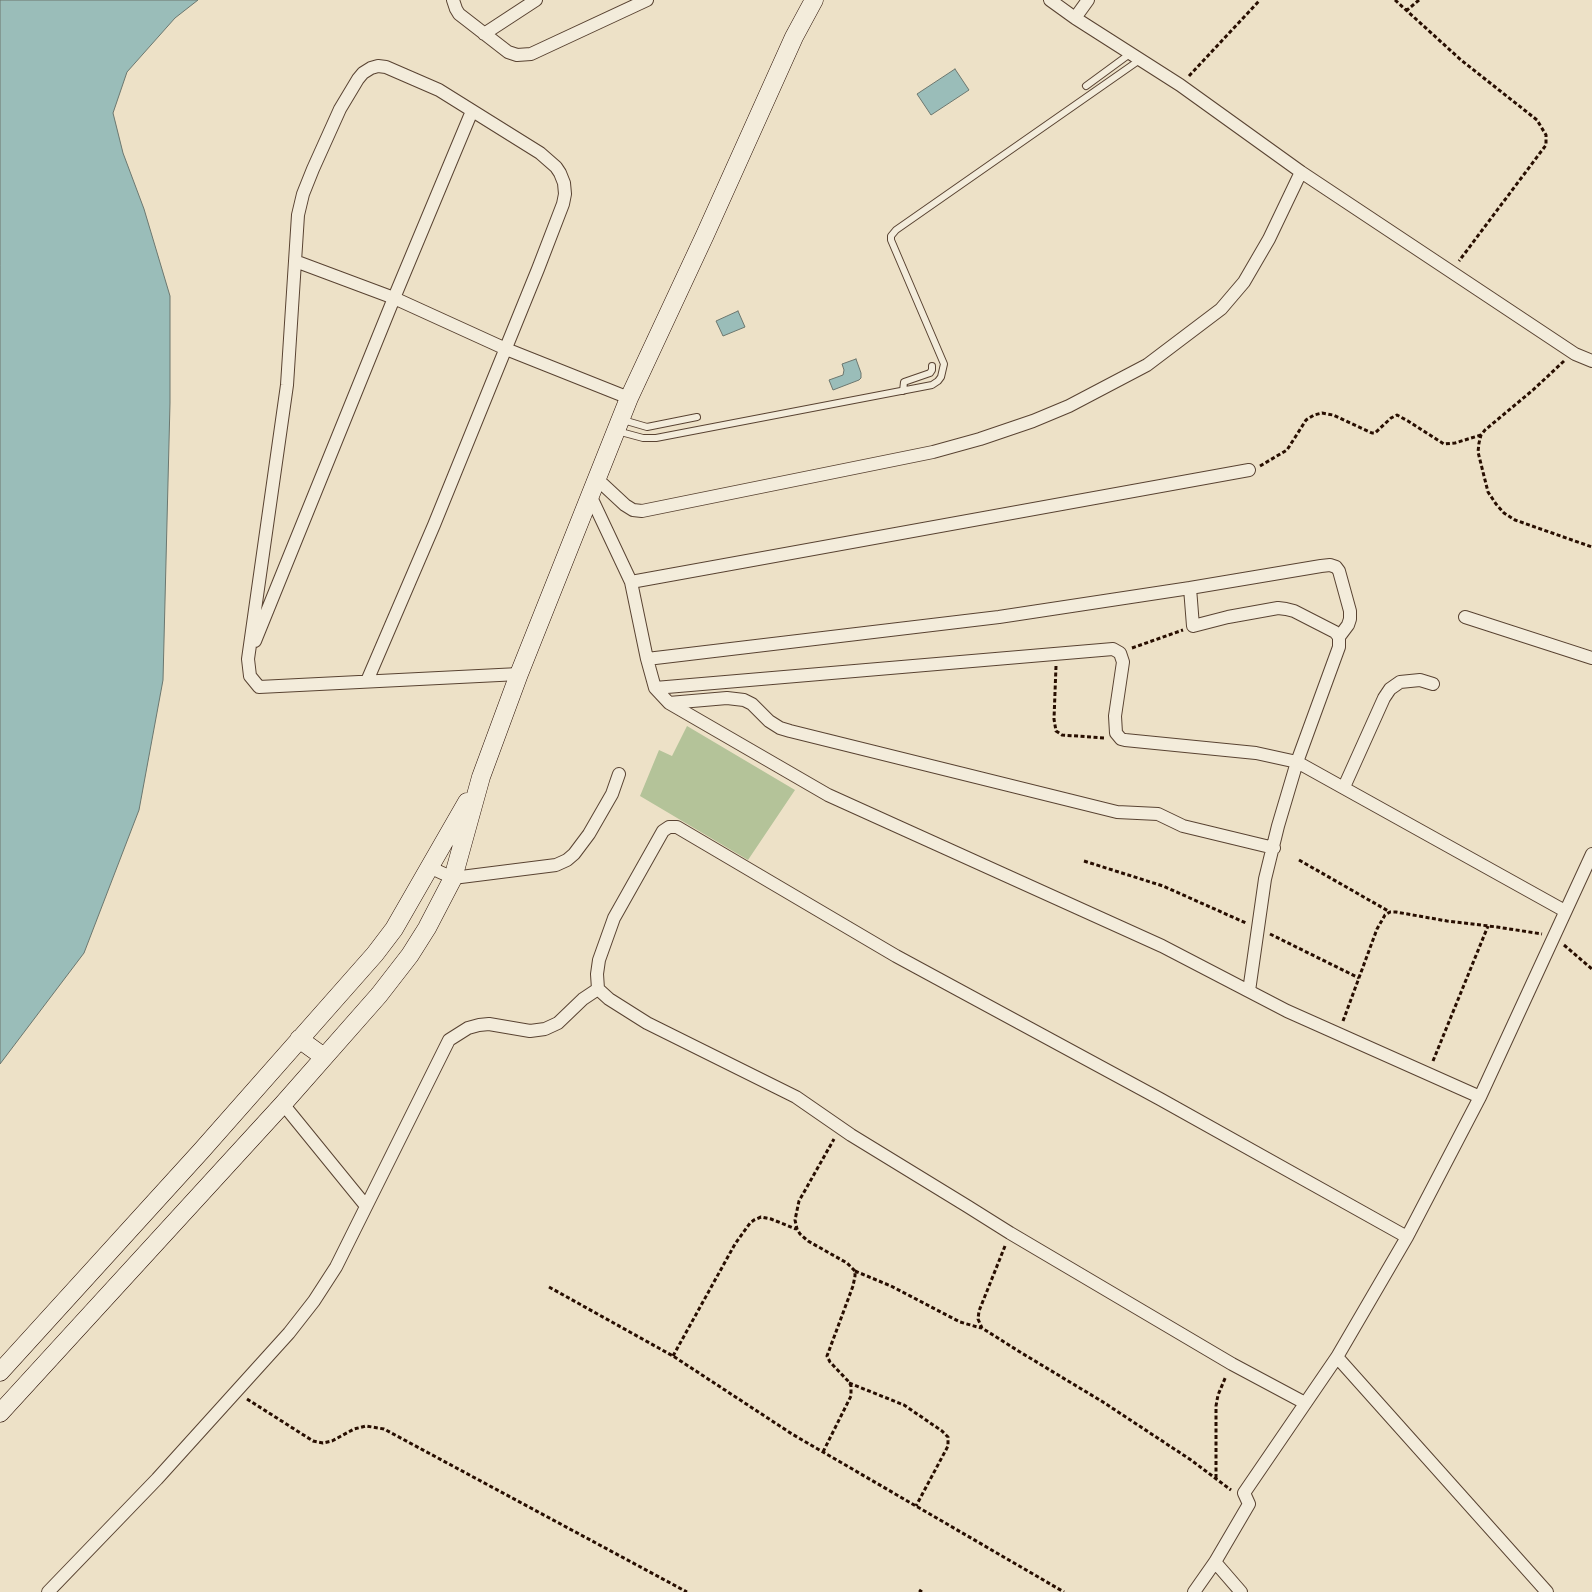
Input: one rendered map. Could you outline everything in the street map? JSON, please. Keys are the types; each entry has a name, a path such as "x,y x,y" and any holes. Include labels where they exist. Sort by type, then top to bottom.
{"street":[{"path":"453,0 459,14 508,52 517,56 539,50 648,0"},
{"path":"484,34 536,0"},
{"path":"0,1413 379,995 428,928 452,878 481,778 519,674 629,398 706,235 794,37 814,0"},
{"path":"1050,0 1074,18 1136,56 1301,172 1451,272 1576,354 1592,361"},
{"path":"1074,18 1088,0"},
{"path":"367,681 434,525 506,349 563,204 564,183 556,167 540,153 439,90 386,67 371,68 363,73 340,109 303,194 298,215 286,385 248,659 250,676 259,686 519,674"},
{"path":"248,659 472,111"},
{"path":"593,487 633,510 642,511 933,452 980,439 1033,421 1069,406 1147,365 1221,309 1244,282 1270,238 1301,172"},
{"path":"295,261 394,298 506,349 629,398"},
{"path":"632,582 1249,470"},
{"path":"593,487 632,582 647,659 655,688 669,704 828,794 1162,946 1287,1011 1480,1097"},
{"path":"647,659 999,617 1321,566 1330,565 1336,567 1339,571 1350,612 1350,619 1339,637 1339,647 1297,762 1278,826 1265,879 1249,991"},
{"path":"1190,588 1193,626 1278,608 1286,609 1335,632 1339,637"},
{"path":"1465,617 1592,658"},
{"path":"655,688 1113,649 1120,653 1123,662 1115,716 1116,733 1121,738 1125,740 1256,753 1297,762 1566,911"},
{"path":"1344,787 1384,698 1390,689 1400,682 1420,680 1433,684"},
{"path":"669,704 727,698 744,700 752,704 769,721 790,732 1117,812 1158,814 1183,826 1274,848"},
{"path":"430,867 452,878 556,865 574,854 589,834 612,794 619,774"},
{"path":"0,1372 195,1157 375,954 394,929 481,778"},
{"path":"1305,1403 1232,1364 1010,1233 840,1128 796,1097 647,1023 609,999 598,989 597,974 599,960 614,918 663,831 669,827 677,827 896,956 1160,1099 1407,1237"},
{"path":"1194,1592 1215,1562 1249,1504 1244,1493 1336,1357 1407,1237 1480,1097 1592,854"},
{"path":"48,1592 157,1479 289,1333 314,1301 336,1267 449,1040 468,1028 479,1025 489,1024 530,1031 546,1029 558,1023 583,999 598,989"},
{"path":"299,1039 324,1057"},
{"path":"282,1104 366,1206"},
{"path":"1336,1357 1547,1592"},
{"path":"1215,1562 1241,1592"}],"lane":[{"path":"1086,86 1136,56"},
{"path":"618,425 643,438 656,438 932,385 938,381 942,377 944,364 891,240 891,236 1136,56"},
{"path":"903,390 904,382 930,373 932,366"},
{"path":"618,425 647,427 697,417"}],"path":[{"path":"1180,86 1260,0"},
{"path":"1395,0 1461,60 1537,120 1546,135 1546,145 1451,272"},
{"path":"1406,11 1420,0"},
{"path":"1576,354 1564,361 1534,390 1485,430 1481,435 1478,452 1488,492 1504,513 1515,520 1592,548"},
{"path":"1249,470 1264,464 1287,450 1306,420 1322,413 1334,415 1372,433 1375,433 1397,415 1408,420 1444,444 1455,443 1481,435"},
{"path":"1120,653 1193,626"},
{"path":"1057,653 1054,719 1056,731 1062,735 1121,738"},
{"path":"1299,860 1390,912 1553,936 1592,969"},
{"path":"1084,861 1163,886 1295,945 1359,978"},
{"path":"1339,1034 1377,929 1385,915 1390,912"},
{"path":"1428,1073 1488,926"},
{"path":"840,1128 799,1201 795,1220 800,1234 808,1241 847,1263 855,1271 891,1286 960,1322 982,1328 1103,1402 1216,1479 1249,1504"},
{"path":"673,1356 735,1244 750,1224 761,1217 797,1229"},
{"path":"982,1328 978,1319 979,1311 1010,1233"},
{"path":"823,1452 851,1396 849,1382 830,1362 827,1356 853,1286 856,1276 855,1271"},
{"path":"549,1287 673,1356 792,1434 1064,1592"},
{"path":"1216,1479 1216,1406 1218,1395 1232,1364"},
{"path":"849,1382 904,1405 948,1437 948,1446 916,1506"},
{"path":"236,1392 313,1442 322,1443 332,1440 354,1429 366,1426 384,1429 687,1592"}],"green space":[{"path":"687,726 795,790 748,860 640,796 659,750 672,756"}],"water":[{"path":"0,0 198,0 175,18 127,72 113,113 123,153 144,209 170,296 170,403 163,680 139,810 84,953 0,1064"},
{"path":"955,69 969,90 931,115 917,94"},
{"path":"738,311 745,327 723,336 716,321"},
{"path":"856,359 861,378 833,390 829,380 843,375 842,364"}]}
